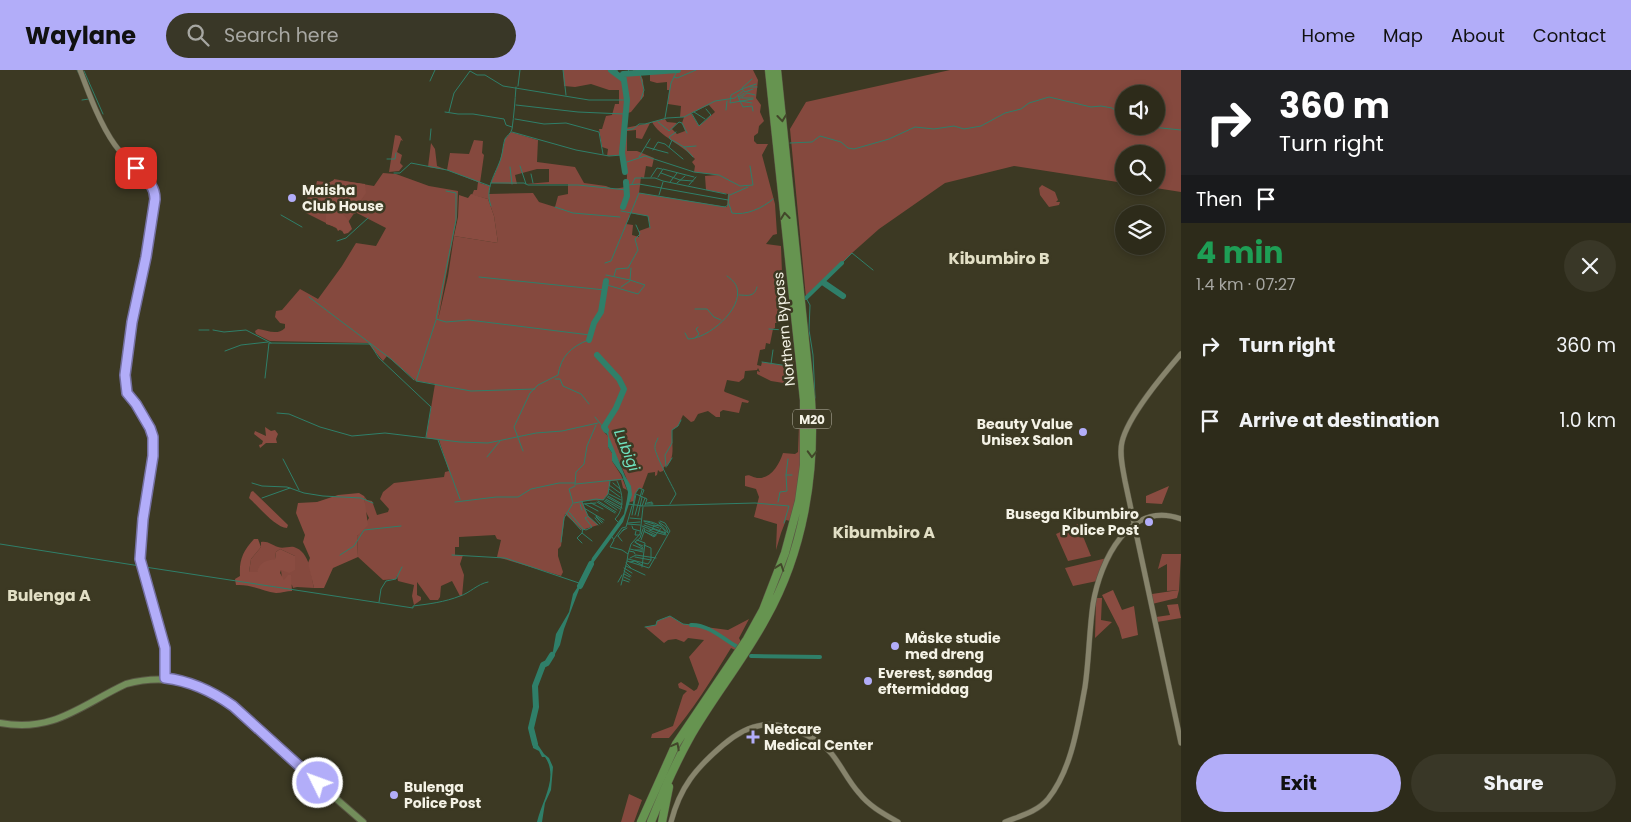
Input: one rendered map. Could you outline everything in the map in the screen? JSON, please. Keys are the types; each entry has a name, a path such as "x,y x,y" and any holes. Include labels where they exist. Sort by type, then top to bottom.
{"highway":[{"name":"Northern Bypass","path":"654,790 676,744 764,610 785,553 799,501 804,465 804,400 769,70"},
{"name":"Northern Bypass","path":"689,739 757,634 775,601 795,548 810,479 813,433 811,399 777,70"},
{"path":"651,822 664,790 689,739"},
{"path":"662,822 671,779 689,739"},
{"path":"641,822 654,790"},
{"path":"645,822 654,790"}],"main road":[{"path":"0,723 24,726 40,724 67,715 126,684 165,678 185,682 206,689 233,706 363,822"}],"street":[{"path":"80,70 90,96 113,143 150,184 155,193 146,257 128,346 125,375 127,393 136,404 153,437 153,456 144,511 140,559 165,648 165,678"},
{"path":"1181,354 1144,402 1127,429 1122,442 1123,469 1181,743"},
{"path":"1005,822 1041,806 1049,798 1061,778 1074,738 1083,697 1096,592 1112,550 1134,524 1145,518 1160,514 1181,519"},
{"path":"671,822 676,806 701,764 738,733 757,726 776,724 802,732 825,747 858,793 870,805 898,822"}],"shaded area":[{"path":"563,70 617,70 619,77 622,78 625,91 623,74 633,73 633,70 655,70 654,72 678,70 753,70 758,80 756,98 761,105 760,112 764,121 759,126 758,133 754,136 754,141 757,144 768,144 762,155 775,204 777,234 773,235 766,244 781,246 782,273 778,276 786,314 778,315 779,323 775,323 770,344 766,343 765,349 760,350 757,365 761,366 762,362 788,366 789,344 792,345 796,385 771,381 757,374 757,371 760,372 758,368 757,370 745,371 744,378 739,382 727,380 724,391 749,401 748,403 742,402 739,413 723,410 720,412 720,417 716,417 708,411 698,414 694,421 691,422 683,415 678,426 672,430 671,461 664,467 663,471 660,472 658,470 657,475 655,476 655,472 648,473 642,489 639,488 635,494 634,501 630,502 628,482 609,440 607,423 604,432 608,436 608,447 612,453 612,461 621,475 627,490 623,488 621,480 610,481 608,494 603,500 582,501 588,516 598,525 582,530 565,514 561,546 558,549 563,572 561,576 497,557 501,540 497,539 495,535 459,537 459,547 455,547 455,555 463,555 460,564 464,575 462,596 460,596 452,581 441,586 438,600 430,600 417,582 417,595 421,597 421,600 414,605 412,596 414,585 398,581 397,576 396,579 383,580 358,557 357,536 369,518 365,510 364,496 367,500 372,501 377,515 388,512 389,509 380,499 383,492 394,483 444,477 445,472 449,471 439,440 426,438 435,384 416,381 387,356 383,361 368,343 270,341 256,334 255,331 258,329 279,332 285,328 285,324 280,323 275,317 276,311 282,310 300,289 318,299 356,243 376,246 386,228 355,212 342,231 302,211 313,184 316,185 317,181 333,183 334,179 374,186 383,173 396,174 429,186 458,191 457,217 438,320 448,276 454,236 498,243 494,216 488,199 472,195 474,190 477,190 478,182 447,170 450,153 469,154 474,140 483,141 482,153 484,155 480,183 490,186 489,194 533,193 539,202 555,207 558,196 568,194 568,184 526,184 549,182 549,169 537,169 515,175 517,184 491,183 500,161 505,139 511,132 538,140 537,162 575,167 584,183 606,186 613,189 626,187 627,176 622,155 607,156 608,149 602,147 599,129 602,129 606,116 612,115 615,104 619,104 619,90 609,90 591,84 575,87 564,86","holes":["650,72 650,81 657,83 667,82 667,90 669,90 668,104 681,106 680,117 684,117 682,123 685,131 677,134 672,129 677,123 667,122 665,119 652,122 660,132 695,159 692,162 695,166 694,172 717,175 705,176 706,190 728,194 727,207 639,193 641,177 644,178 646,166 652,167 654,158 637,151 627,151 627,131 636,130 636,138 642,139 650,123 625,128 628,113 644,96 643,80 640,73","709,105 715,112 699,126 691,113","630,213 648,216 650,227 639,231 639,237 632,235 633,225 626,224"]},
{"path":"950,70 1181,70 1181,192 1165,189 1165,145 1115,145 1115,182 1014,166 945,183 879,229 806,298 790,129 806,102"},
{"path":"395,135 400,136 403,141 401,140 397,152 402,155 400,163 403,166 399,171 389,172"},
{"path":"431,143 435,149 437,166 447,170 428,167"},
{"path":"334,180 365,184 366,193 361,200 366,205 365,213 359,212 351,215 347,213 342,204 335,205 332,196 335,192 341,192 348,196 346,201 348,201 359,190 333,186 331,191 327,191 328,183"},
{"path":"319,185 325,193 330,194 328,201 350,223 352,229 348,233 344,234 341,229 338,231 336,227 326,224 326,214 321,205 310,203 312,195 322,201 320,192 315,195 311,193 312,190 319,191 316,187"},
{"path":"1042,185 1055,192 1058,200 1056,202 1060,202 1059,205 1049,207 1040,195 1039,188"},
{"path":"471,194 488,199 494,216 498,243 454,236 458,217 459,195 468,198"},
{"path":"799,425 803,427 803,438 798,486 790,521 786,520 776,550 777,524 754,517 759,497 756,489 745,486 745,476 762,478 774,470 783,453 795,454 798,452"},
{"path":"265,427 271,431 275,430 278,434 277,443 266,443 260,448 259,445 263,441 254,434 255,431 266,436"},
{"path":"1169,486 1162,504 1146,503 1146,496"},
{"path":"253,491 288,525 287,528 273,521 249,498"},
{"path":"359,493 364,496 368,525 357,536 358,557 333,568 324,588 314,588 308,563 310,558 303,542 305,535 296,513 298,503 317,502 338,495"},
{"path":"1078,524 1091,556 1068,561 1056,534"},
{"path":"254,539 258,539 261,547 251,559 249,572 257,572 263,562 275,559 276,552 280,549 295,556 295,570 289,573 281,570 280,573 284,580 288,575 291,575 292,591 276,593 236,585 235,579 240,576 242,556"},
{"path":"261,542 280,548 294,547 299,550 307,558 314,588 293,588 292,585 282,579 281,570 295,564 295,556 280,549 276,552 275,559 257,572 249,572 251,559 261,547"},
{"path":"1162,554 1181,554 1179,590 1167,591 1167,564 1158,569"},
{"path":"1107,558 1097,581 1073,586 1065,568"},
{"path":"1113,590 1122,610 1134,606 1138,635 1122,639 1119,628 1102,595"},
{"path":"1179,590 1177,598 1152,604 1152,594"},
{"path":"1096,598 1102,598 1101,620 1112,622 1095,638"},
{"path":"1178,604 1181,618 1157,622 1156,617 1170,615 1167,605"},
{"path":"670,616 683,624 728,630 749,619 739,638 742,644 739,652 731,648 702,694 669,738 651,738 652,734 673,726 683,695 687,691 679,688 678,684 681,682 694,691 699,684 689,657 704,640 688,638 684,642 676,639 668,640 664,643 645,627 656,625 657,621"},
{"path":"629,794 642,800 634,822 621,822"}],"water":[{"path":"607,422 609,437 631,486 632,495 623,522 588,570 592,558 624,514 628,492 622,475 612,461 612,453 608,447 608,436 602,427"},
{"path":"583,579 560,645 551,661 548,662 553,651 556,634 569,612 573,594"},
{"path":"532,736 544,754 549,758 553,767 551,790 545,803 542,822 537,822 548,789 550,773 545,757 542,757 539,751 533,748"}],"waterway":[{"path":"77,70 80,76"},
{"path":"430,81 435,70"},
{"path":"518,86 520,70"},
{"path":"563,70 566,95"},
{"name":"Lubigi","path":"611,70 623,79"},
{"name":"Lubigi","path":"617,70 619,77"},
{"path":"639,70 644,90 641,99"},
{"name":"Lubigi","path":"625,172 622,153 627,100 623,74 678,70"},
{"path":"674,77 677,78 696,70"},
{"path":"84,71 103,114"},
{"path":"449,112 454,93 470,71 477,75 485,75 503,86 589,100 627,100"},
{"path":"665,118 671,83 677,71"},
{"path":"742,88 752,79"},
{"path":"742,89 756,84"},
{"path":"491,206 489,199 490,187 501,158 505,139 512,129 516,87"},
{"path":"750,87 757,87"},
{"path":"753,89 745,92 742,89 731,95 730,103 753,99"},
{"path":"624,130 633,129 639,124 667,118 684,117 715,101 735,98 743,91"},
{"path":"739,97 744,93"},
{"path":"738,95 739,99 747,93 755,95"},
{"path":"790,143 812,142 820,136 841,142 848,148 854,149 889,139 915,127 934,129 954,126 964,129 981,126 1005,113 1021,109 1029,103 1049,97 1091,107 1112,108 1115,110"},
{"path":"742,98 753,98"},
{"path":"82,100 89,99"},
{"path":"739,99 743,107 752,106 753,111"},
{"path":"726,110 727,101"},
{"path":"740,101 752,103"},
{"path":"516,105 578,112 624,114"},
{"path":"692,114 699,126 711,115 706,109"},
{"path":"445,112 504,119 506,125 512,127"},
{"path":"694,112 705,119"},
{"path":"515,119 544,124 566,123 599,132 603,154"},
{"path":"658,122 669,131 679,122 682,123 687,133"},
{"path":"1165,128 1181,130"},
{"path":"430,140 431,129"},
{"path":"512,132 576,150 609,156 622,155"},
{"path":"671,140 669,137 676,132"},
{"path":"639,157 650,139"},
{"path":"669,147 672,140 684,147 693,157"},
{"path":"653,150 658,142 665,144 683,159"},
{"path":"684,147 696,146"},
{"path":"646,147 668,153"},
{"path":"387,159 395,159 396,153"},
{"path":"624,163 645,156 694,172 719,175 740,186 753,185 750,166"},
{"path":"394,173 400,173 411,163 447,170 490,186"},
{"path":"520,166 526,184"},
{"path":"510,167 512,184"},
{"path":"651,177 657,168 662,169"},
{"path":"658,177 663,169 694,177"},
{"path":"661,173 680,180 693,181"},
{"path":"670,182 677,173"},
{"path":"531,174 533,183"},
{"path":"677,183 685,176"},
{"path":"689,185 696,177"},
{"path":"632,184 635,178 655,178 726,194"},
{"name":"Lubigi","path":"623,207 627,196 626,182"},
{"path":"659,195 663,182"},
{"path":"491,183 578,185 627,190"},
{"path":"627,185 639,184 728,200"},
{"path":"730,195 748,187"},
{"path":"446,191 456,193 456,220 436,319 446,322 469,320 590,335"},
{"path":"605,263 611,261 639,193 725,207 728,205 729,194"},
{"path":"729,204 732,213 737,214 759,208 773,199"},
{"path":"555,207 573,213 620,217"},
{"path":"621,211 648,216 650,228"},
{"path":"281,215 302,227"},
{"path":"337,241 346,238 368,218"},
{"path":"614,276 616,269 628,268 638,250 635,239 640,234 636,225"},
{"path":"842,263 852,253 873,270"},
{"path":"806,298 842,263"},
{"path":"606,275 630,280 631,268"},
{"path":"685,333 688,339 705,334 722,321 735,305 737,288 727,276"},
{"path":"479,277 605,290"},
{"path":"607,285 638,294 645,285 630,280"},
{"name":"Lubigi","path":"589,340 594,323 601,312 606,281"},
{"path":"621,287 630,281"},
{"path":"824,283 843,296"},
{"path":"739,295 752,294 756,291 757,287"},
{"path":"309,297 391,359 414,380"},
{"path":"806,298 810,305 809,330 813,355 815,398"},
{"path":"695,309 707,309 714,317 721,320"},
{"path":"436,320 416,381 471,391 535,389"},
{"path":"695,338 699,334 696,329 698,327"},
{"path":"769,329 784,330"},
{"path":"199,330 209,330"},
{"path":"213,330 224,332 246,330 271,343"},
{"path":"523,451 514,427 530,393 538,385 558,375 564,357 572,349 588,340"},
{"path":"225,351 241,345 268,342"},
{"path":"265,378 269,343 370,344 379,358 431,407 426,437"},
{"path":"771,364 773,350"},
{"name":"Lubigi","path":"597,355 619,379 624,389 616,408 604,427 606,430"},
{"path":"762,362 788,366"},
{"path":"555,379 560,379 563,386 581,394 589,404"},
{"path":"277,413 289,414 320,427 352,436 385,433 460,442 488,443 598,423"},
{"path":"816,426 818,415"},
{"path":"595,417 603,427"},
{"path":"666,467 665,455 672,443 672,430 678,426 681,420"},
{"path":"575,485 576,472 584,464 587,446 596,425"},
{"path":"658,438 655,449 676,494 670,504"},
{"path":"438,440 460,499"},
{"path":"487,457 500,441"},
{"path":"667,466 672,458"},
{"path":"283,459 299,490"},
{"path":"786,475 788,459"},
{"path":"778,502 780,492 787,491 786,475 792,475"},
{"path":"576,484 624,479"},
{"path":"574,503 596,499 603,500 608,494 610,481"},
{"path":"617,481 622,501 622,506 615,519 618,522"},
{"path":"252,483 262,486 287,487 304,493 323,496 361,498 373,503"},
{"path":"455,502 496,497 518,497 531,489 559,483 575,483"},
{"path":"613,483 620,489"},
{"path":"609,485 620,493"},
{"path":"561,542 564,518 573,503 569,489 575,486"},
{"path":"262,498 290,488"},
{"path":"633,506 635,494 639,488 644,490 642,495"},
{"path":"609,489 620,497"},
{"path":"635,515 642,490"},
{"path":"609,494 621,500"},
{"path":"632,515 636,494 647,499 645,505"},
{"path":"608,496 622,504"},
{"path":"607,497 621,505"},
{"path":"638,516 642,497"},
{"path":"642,506 645,498"},
{"path":"606,499 622,508"},
{"path":"605,500 620,509"},
{"path":"598,501 616,512"},
{"path":"604,501 617,510"},
{"path":"582,502 588,516 598,525"},
{"path":"597,502 615,513"},
{"path":"647,503 652,502 652,504"},
{"path":"591,503 603,509"},
{"path":"583,504 596,503"},
{"path":"628,504 643,506 755,503 789,506 784,523"},
{"path":"580,504 582,510"},
{"path":"585,504 598,511"},
{"path":"646,504 653,504"},
{"path":"614,539 622,528 626,527 632,506"},
{"path":"612,537 614,540 610,547 622,550 628,554 631,544 640,534 643,507"},
{"path":"584,508 604,520"},
{"path":"569,512 583,529 582,533 592,541"},
{"path":"566,513 581,530"},
{"path":"596,516 603,522"},
{"path":"583,529 586,530 592,527 585,518 587,517"},
{"path":"596,517 602,523"},
{"path":"595,518 600,524"},
{"path":"630,518 641,519"},
{"path":"644,521 657,524 666,533 644,525"},
{"path":"644,521 654,524"},
{"path":"628,554 627,561 649,568 670,531 665,523 660,521"},
{"path":"628,523 640,522"},
{"path":"659,522 666,527 668,532"},
{"path":"645,523 659,528"},
{"path":"659,523 668,533"},
{"path":"627,524 640,525"},
{"path":"642,526 652,530 654,525 660,526"},
{"path":"340,555 354,546 364,530 401,526"},
{"path":"632,526 633,529 640,531"},
{"path":"622,531 627,528"},
{"path":"641,540 645,529 643,528"},
{"path":"644,531 654,537 661,528"},
{"path":"618,536 624,529"},
{"path":"635,542 640,538 643,529"},
{"path":"653,529 666,534"},
{"path":"646,530 656,535"},
{"path":"649,530 657,533"},
{"path":"636,531 635,535 639,535"},
{"path":"645,532 655,536"},
{"path":"582,533 577,538 582,543"},
{"path":"658,533 666,535"},
{"path":"618,536 622,541"},
{"path":"637,540 645,543 642,567"},
{"path":"635,542 643,548"},
{"path":"636,543 643,546"},
{"path":"0,544 140,566"},
{"path":"633,545 643,549"},
{"path":"628,559 648,564 651,560 651,548 644,545"},
{"path":"630,549 643,552"},
{"path":"635,550 643,550"},
{"path":"629,551 635,554"},
{"path":"452,555 505,558 579,583"},
{"path":"630,558 636,555 656,558"},
{"path":"635,557 651,560"},
{"path":"621,585 627,561"},
{"path":"630,562 635,561 642,565"},
{"path":"626,563 631,568"},
{"name":"Lubigi","path":"580,586 591,564"},
{"path":"626,566 645,575"},
{"path":"145,567 413,608 413,606 464,595 488,582"},
{"path":"379,602 381,589 386,581 396,579 402,567"},
{"path":"624,568 632,573"},
{"path":"624,571 631,576"},
{"path":"624,574 630,577"},
{"path":"618,582 622,575"},
{"path":"624,577 630,580"},
{"path":"623,580 629,582"},
{"path":"645,627 656,625 657,621 670,616 683,624 691,625"},
{"path":"691,625 709,629 736,646"},
{"name":"Lubigi","path":"535,744 531,728 536,707 535,686 543,665 547,663 552,655"},
{"path":"751,656 820,657"}],"place":[{"name":"Maisha Club House","path":"292,198"},
{"name":"Beauty Value Unisex Salon","path":"1083,432"},
{"name":"Busega Kibumbiro Police Post","path":"1149,522"},
{"name":"Måske studie med dreng","path":"895,646"},
{"name":"Everest, søndag eftermiddag","path":"868,681"},
{"name":"Netcare Medical Center","path":"753,737"},
{"name":"Bulenga Police Post","path":"394,795"}],"district":[{"name":"Kibumbiro B","path":"999,258"},
{"name":"Kibumbiro A","path":"884,532"},
{"name":"Bulenga A","path":"49,595"}],"route":[{"path":"136,168 150,184 155,193 155,199 146,257 125,362 125,375 127,393 136,404 153,437 153,456 143,519 140,559 165,648 165,678 206,689 220,697 233,706 318,783"}]}
